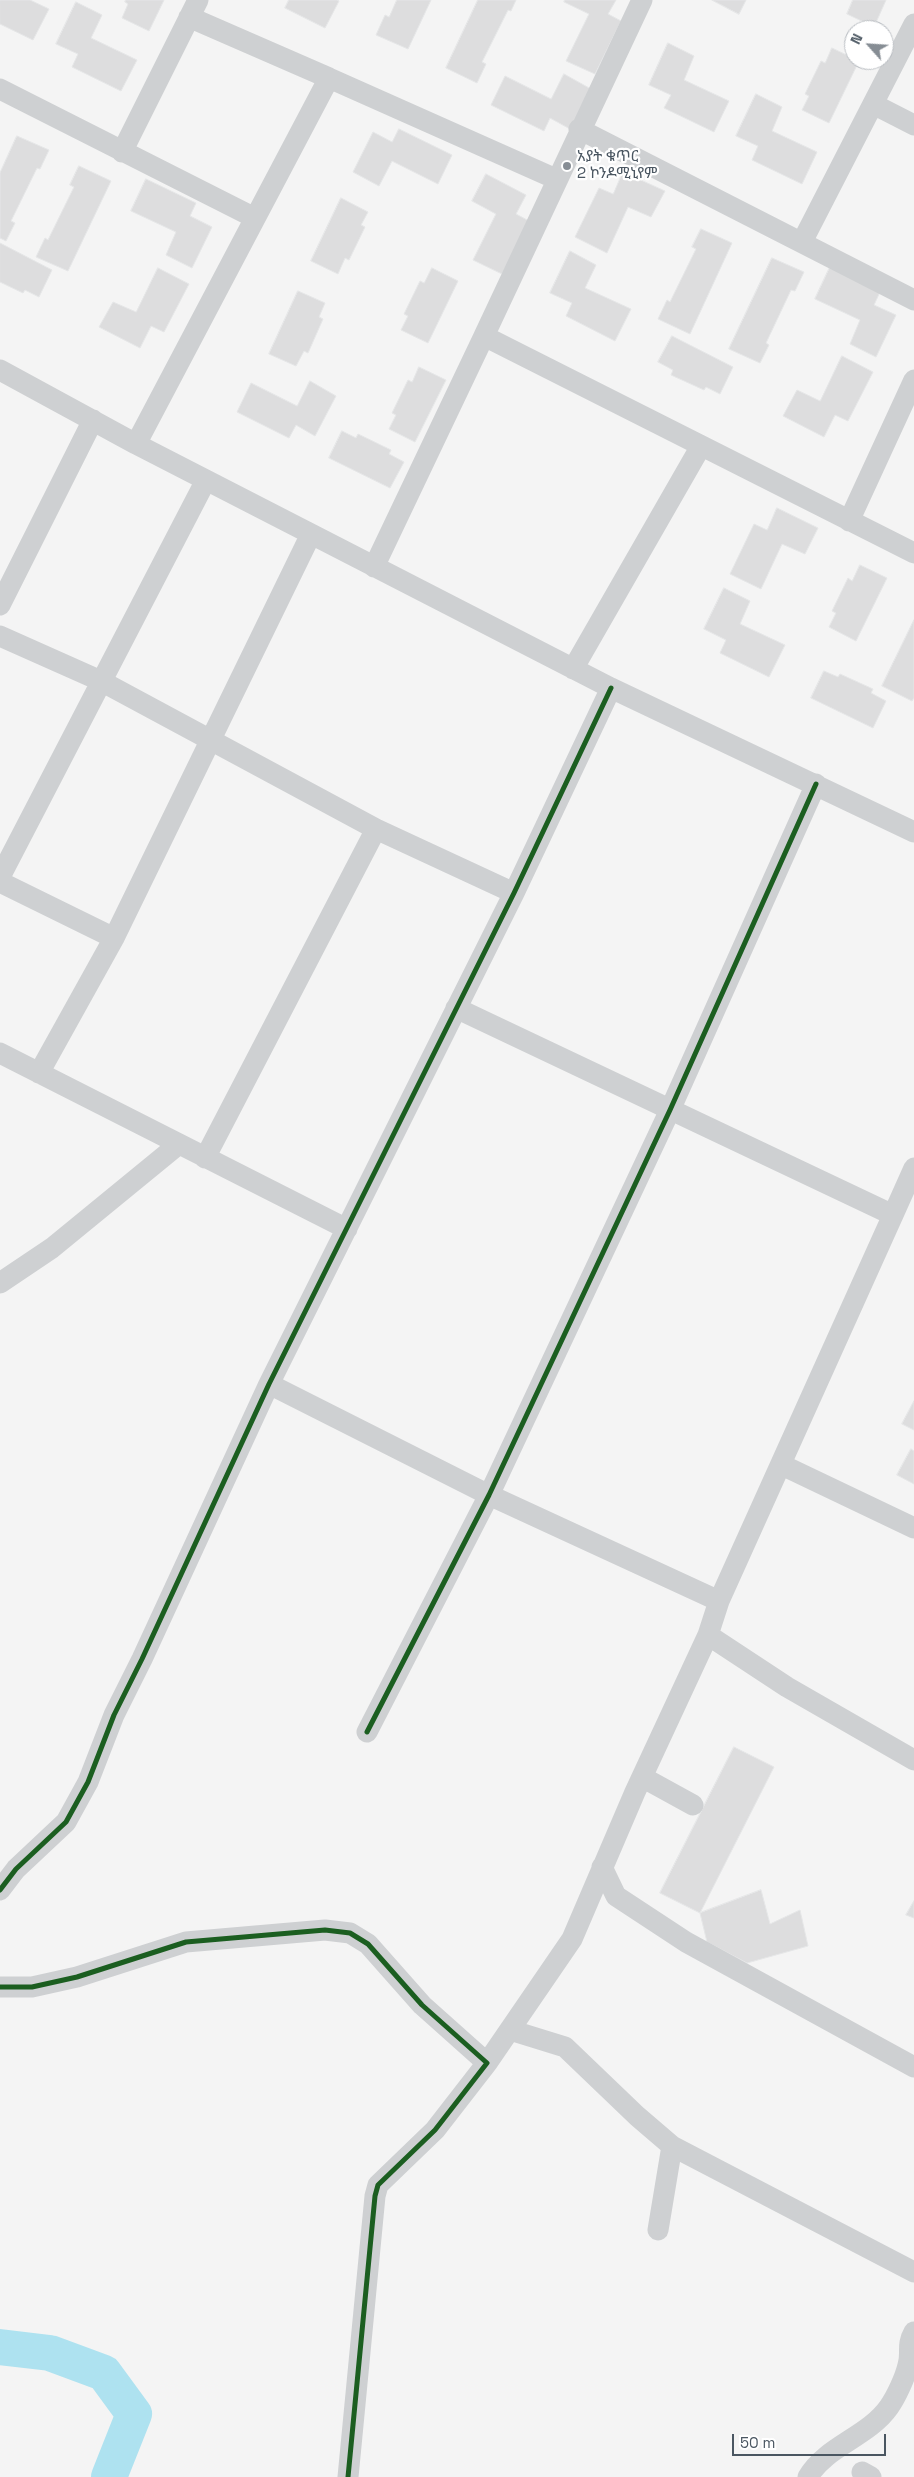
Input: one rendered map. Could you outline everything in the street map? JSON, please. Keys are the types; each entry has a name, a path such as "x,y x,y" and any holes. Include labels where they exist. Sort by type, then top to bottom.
{"street":[{"path":"374,567 484,336 579,129 642,0"},
{"path":"122,152 194,9 329,78 556,180"},
{"path":"802,242 914,24"},
{"path":"136,444 329,78"},
{"path":"0,89 255,218"},
{"path":"873,104 914,125"},
{"path":"579,129 914,300"},
{"path":"484,336 914,553"},
{"path":"0,370 136,444 573,669 914,832"},
{"path":"848,521 914,380"},
{"path":"0,605 93,420"},
{"path":"573,669 702,446"},
{"path":"0,877 206,480"},
{"path":"39,1073 114,938 311,534"},
{"path":"0,636 101,681 376,830 514,893"},
{"path":"0,1890 16,1869 66,1822 74,1810 88,1782 114,1715 142,1660 269,1384 514,893 611,688"},
{"path":"366,1732 489,1496 670,1110 816,784"},
{"path":"205,1158 376,830"},
{"path":"0,882 114,938"},
{"path":"456,1008 893,1216"},
{"path":"0,1053 347,1229"},
{"path":"0,1283 52,1248 179,1144"},
{"path":"348,2477 375,2196 378,2185 435,2130 487,2063 572,1939 642,1777 708,1635 719,1602 914,1168"},
{"path":"269,1384 489,1496 719,1602"},
{"path":"782,1465 914,1528"},
{"path":"708,1635 787,1687 914,1760"},
{"path":"642,1777 693,1805"},
{"path":"602,1867 616,1896 686,1942 914,2067"},
{"path":"0,1987 32,1987 77,1977 186,1942 325,1930 350,1933 368,1944 422,2005 487,2063"},
{"path":"510,2030 565,2047 637,2116 672,2146 914,2272"},
{"path":"658,2230 672,2146"},
{"path":"808,2477 815,2464 875,2424 890,2406 908,2365 908,2341 914,2332"}],"building":[{"path":"0,0 30,0 49,9 33,40 0,24"},
{"path":"126,0 164,0 149,31 122,18 128,4 125,2"},
{"path":"289,0 339,1 325,28 285,8"},
{"path":"397,0 431,0 408,49 376,35 385,15 389,17"},
{"path":"478,0 516,0 511,11 508,10 482,62 486,64 477,83 446,68"},
{"path":"565,0 616,0 608,14 621,21 595,74 566,61 589,14 564,2"},
{"path":"712,0 746,0 739,14"},
{"path":"853,0 886,0 877,20 859,20 847,14"},
{"path":"76,2 102,15 91,38 137,60 121,91 72,67 78,54 56,44"},
{"path":"668,43 694,56 684,80 729,101 714,132 664,108 671,95 649,85"},
{"path":"832,48 844,54 844,70 855,70 829,123 802,110 809,96 805,94 821,61 825,63"},
{"path":"564,74 591,89 570,129 550,118 544,131 491,105 505,76 551,99"},
{"path":"756,94 782,107 772,131 817,152 802,184 752,160 758,146 736,136"},
{"path":"399,129 452,155 438,184 392,161 379,186 353,172 373,132 392,142"},
{"path":"17,136 49,150 40,169 37,168 11,221 15,223 6,241 0,238 0,173"},
{"path":"79,166 111,181 68,271 36,257 45,238 48,240 74,187 70,185"},
{"path":"623,172 665,191 651,217 628,207 607,253 575,237 599,188 613,194"},
{"path":"486,174 526,195 516,214 529,221 502,274 473,260 496,214 472,201"},
{"path":"146,179 196,203 190,216 212,227 192,268 166,255 176,232 131,211"},
{"path":"341,198 368,212 361,225 365,227 349,260 345,258 338,274 311,261"},
{"path":"701,229 732,243 690,334 658,319 667,300 670,302 696,249 692,247"},
{"path":"0,243 52,270 39,297 25,290 23,293 0,282"},
{"path":"570,251 596,265 585,288 631,309 615,341 566,316 572,303 550,293"},
{"path":"772,258 804,272 795,291 791,290 766,343 769,345 760,363 729,349"},
{"path":"830,267 880,292 874,305 896,315 876,357 850,344 860,320 815,299"},
{"path":"158,268 189,284 164,332 151,326 140,348 99,327 113,302 136,312"},
{"path":"432,268 458,281 428,343 401,330 408,316 404,314 420,281 424,283"},
{"path":"298,291 325,303 319,317 323,319 308,353 304,351 296,366 269,354"},
{"path":"672,336 733,367 720,394 706,387 704,390 671,375 673,370 658,362"},
{"path":"842,356 873,372 848,421 835,415 824,437 783,416 797,390 820,401"},
{"path":"419,367 446,380 415,442 389,429 396,415 392,413 408,380 412,382"},
{"path":"310,381 336,396 315,436 296,425 289,438 237,412 251,383 297,406"},
{"path":"342,431 356,438 358,434 391,450 389,454 404,462 390,488 329,458"},
{"path":"777,508 818,528 805,554 782,544 761,589 730,574 754,524 767,530"},
{"path":"860,565 887,578 856,641 829,627 836,613 832,611 848,578 852,581"},
{"path":"724,588 750,601 740,624 785,645 769,677 720,653 726,640 704,629"},
{"path":"914,620 914,698 912,701 882,686"},
{"path":"824,671 838,677 840,674 873,689 871,693 886,701 873,728 811,698"},
{"path":"914,1401 914,1430 902,1424"},
{"path":"911,1449 914,1451 914,1484 897,1475"},
{"path":"734,1747 774,1767 700,1913 660,1893"},
{"path":"761,1890 770,1924 800,1910 808,1946 747,1963 707,1942 700,1913"},
{"path":"914,1901 914,1918 906,1915"}],"waterway":[{"path":"0,2347 50,2353 104,2373 134,2414 109,2477"}],"cycle path":[{"path":"0,1890 16,1869 66,1822 88,1782 114,1715 142,1659 269,1384 514,893 611,688"},
{"path":"367,1732 489,1495 670,1110 816,784"},
{"path":"0,1987 32,1987 77,1977 186,1942 325,1930 350,1933 368,1944 422,2005 487,2063 435,2130 378,2185 375,2196 348,2477"}],"place":[{"name":"አያት ቁጥር 2 ኮንዶሚኒየም","path":"567,166"}]}
